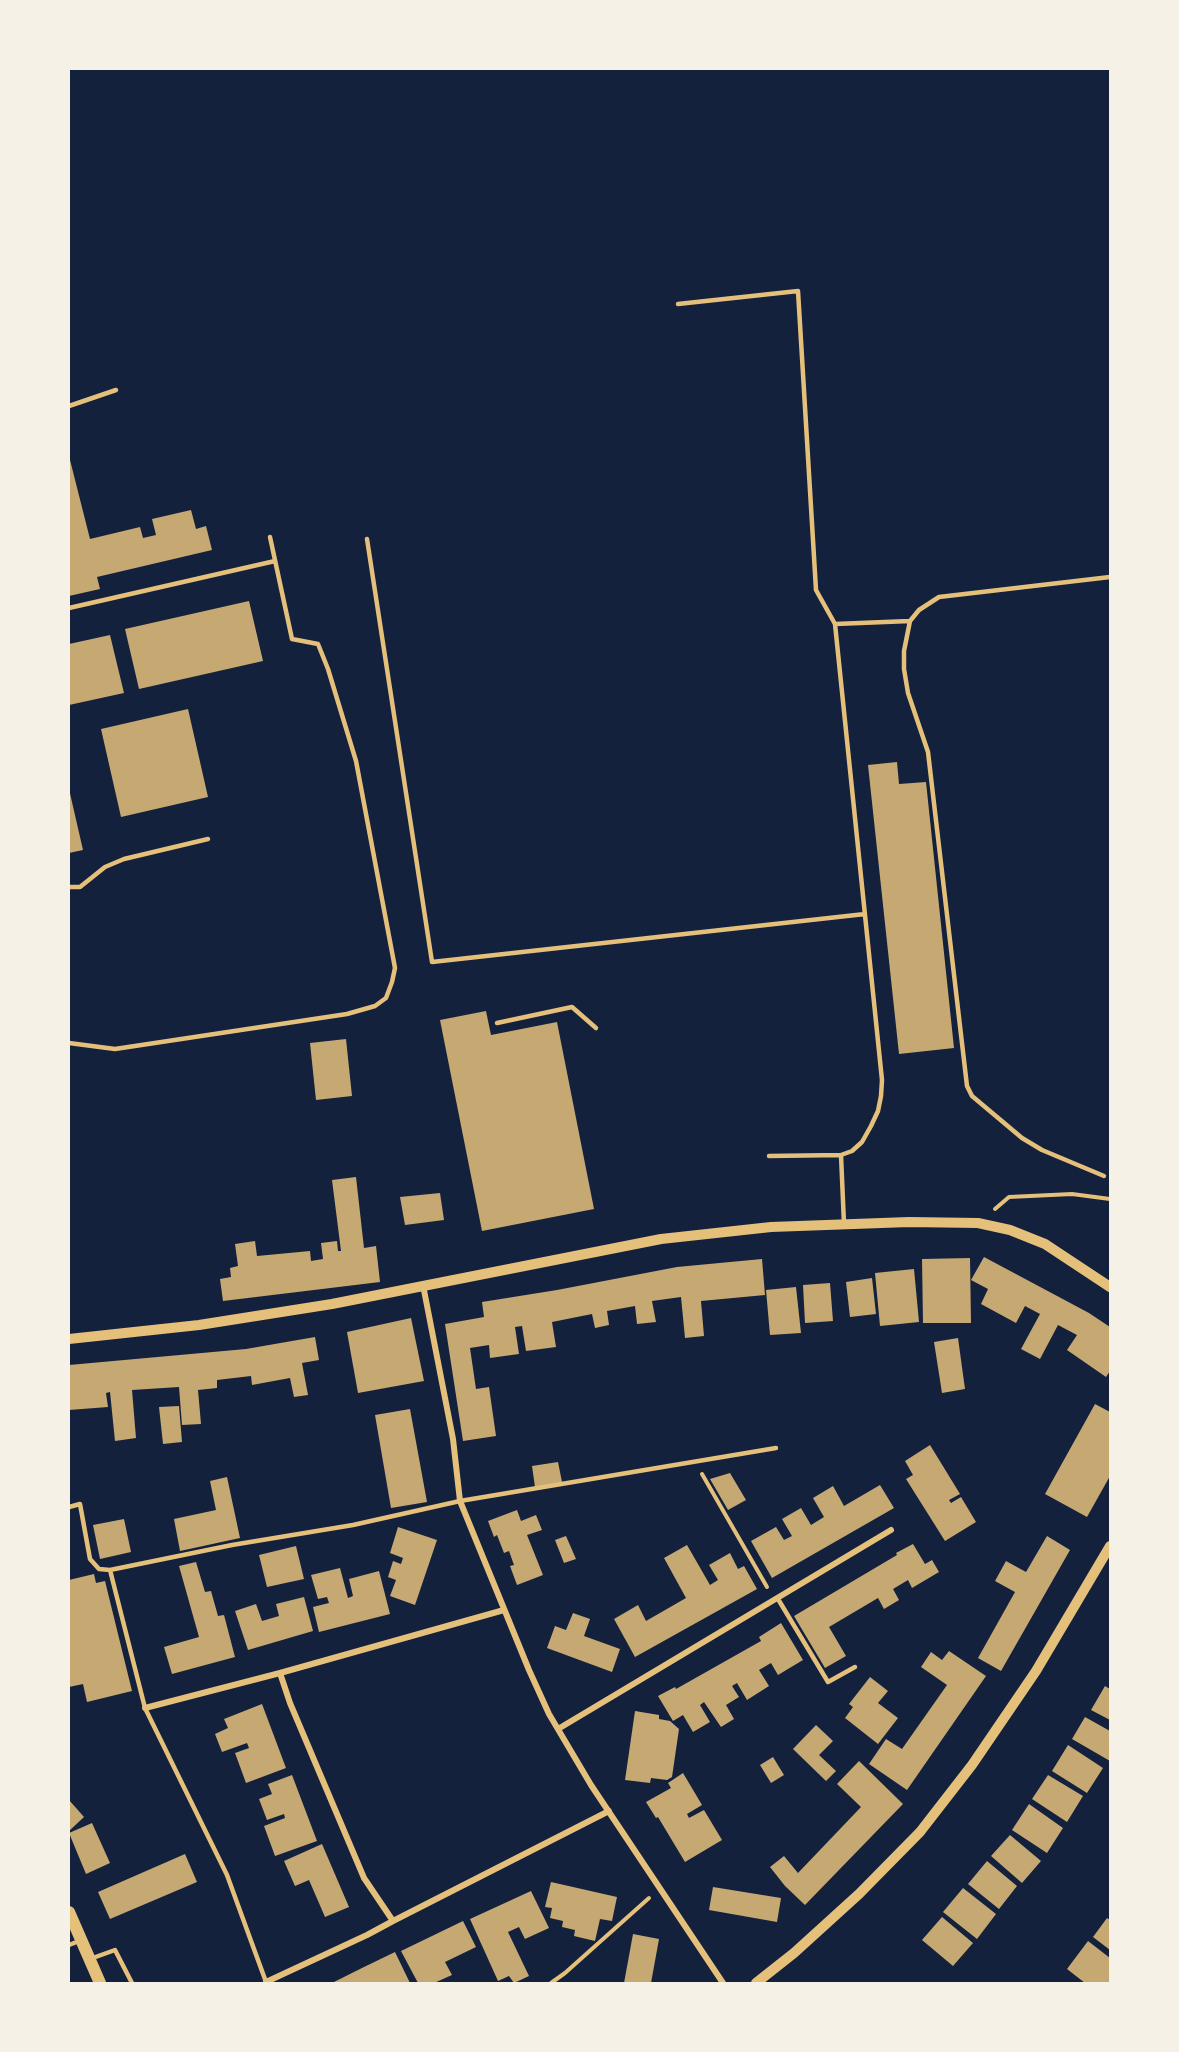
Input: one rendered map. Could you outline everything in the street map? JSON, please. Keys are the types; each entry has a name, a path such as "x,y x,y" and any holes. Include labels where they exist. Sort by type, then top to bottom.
{"main road":[{"path":"69,1912 100,1983"}],"street":[{"path":"69,1339 199,1325 332,1304 662,1239 771,1227 909,1222 978,1223 1010,1230 1045,1244 1110,1287"},
{"path":"423,1285 453,1439 460,1502 504,1611 539,1692 558,1729 591,1785 723,1983"},
{"path":"558,1729 668,1661 776,1600 891,1530"},
{"path":"756,1983 794,1953 859,1894 920,1832 972,1765 1036,1671 1110,1546"},
{"path":"146,1708 504,1611"},
{"path":"280,1673 290,1703 364,1878 393,1921"},
{"path":"266,1982 367,1935 609,1811"}],"lane":[{"path":"678,304 798,291 816,590 835,624 882,1080 881,1096 878,1111 862,1142 852,1151 841,1155 769,1156"},
{"path":"69,406 116,390"},
{"path":"69,1043 115,1049 347,1014 375,1006 386,998 395,968 356,761 318,644 292,639 270,537"},
{"path":"367,539 432,962 865,914"},
{"path":"69,608 275,561"},
{"path":"1104,1176 1042,1150 1022,1138 972,1096 967,1086 928,752 908,693 904,651 910,621 919,610 939,597 1110,577"},
{"path":"835,624 910,621"},
{"path":"69,887 80,886 105,867 124,858 208,839"},
{"path":"497,1023 572,1007 596,1028"},
{"path":"841,1155 844,1224"},
{"path":"69,1507 80,1504 90,1560 99,1569 110,1570 232,1545 353,1525 460,1502 776,1448"},
{"path":"110,1570 146,1708 227,1875 266,1982"},
{"path":"776,1600 828,1682 855,1667"},
{"path":"69,1945 81,1940"},
{"path":"90,1959 115,1950 132,1983"}],"path":[{"path":"978,1223 1009,1197 1072,1194 1110,1198"},
{"path":"694,1462 776,1600"},
{"path":"551,1983 661,1887"}],"building":[{"path":"69,456 90,539 140,527 143,538 156,535 152,519 191,510 196,529 206,526 212,550 97,577 100,589 69,596"},
{"path":"249,601 263,661 139,689 125,629"},
{"path":"110,635 124,693 69,705 69,644"},
{"path":"188,709 208,797 121,817 101,729"},
{"path":"897,762 899,784 926,782 954,1048 899,1054 868,765"},
{"path":"69,789 83,850 69,853"},
{"path":"486,1011 491,1035 557,1022 594,1209 482,1231 440,1020"},
{"path":"346,1039 352,1096 316,1100 310,1043"},
{"path":"356,1177 364,1248 376,1246 380,1282 223,1301 220,1279 231,1277 230,1268 238,1266 235,1244 255,1241 257,1256 310,1251 311,1261 323,1259 321,1243 337,1241 338,1251 341,1251 332,1180"},
{"path":"440,1193 444,1220 405,1225 400,1197"},
{"path":"984,1257 1089,1313 1110,1327 1110,1371 1106,1377 1067,1350 1077,1335 1058,1325 1040,1359 1021,1349 1040,1314 1025,1306 1016,1323 981,1304 988,1289 971,1280"},
{"path":"970,1258 971,1323 923,1323 922,1259"},
{"path":"762,1259 765,1295 701,1301 704,1336 685,1338 681,1297 652,1301 656,1322 637,1324 635,1306 607,1311 609,1325 595,1328 592,1314 552,1322 556,1347 526,1351 522,1326 515,1327 519,1354 490,1358 489,1345 470,1348 476,1389 489,1387 496,1436 463,1441 445,1324 484,1317 482,1302 677,1267"},
{"path":"914,1269 919,1322 880,1326 875,1273"},
{"path":"872,1278 876,1314 850,1317 846,1282"},
{"path":"830,1283 833,1321 805,1323 803,1285"},
{"path":"796,1287 801,1333 770,1335 766,1290"},
{"path":"411,1318 424,1381 358,1393 347,1332"},
{"path":"315,1337 319,1360 302,1363 308,1395 294,1397 290,1378 252,1385 251,1376 217,1380 217,1388 198,1390 201,1424 182,1425 179,1387 132,1390 136,1438 115,1441 110,1392 106,1393 108,1407 69,1410 69,1365 246,1349"},
{"path":"958,1338 965,1389 942,1393 934,1342"},
{"path":"1095,1404 1110,1412 1110,1476 1087,1517 1045,1494"},
{"path":"179,1406 182,1442 163,1444 159,1407"},
{"path":"410,1409 427,1502 391,1508 375,1415"},
{"path":"930,1445 960,1494 949,1500 951,1503 961,1497 976,1522 945,1541 906,1479 913,1475 905,1461"},
{"path":"558,1462 562,1482 535,1487 532,1466"},
{"path":"730,1473 746,1500 728,1510 710,1479"},
{"path":"227,1477 240,1538 180,1551 174,1519 216,1510 210,1481"},
{"path":"880,1485 894,1508 772,1578 751,1541 776,1527 784,1540 792,1536 782,1519 801,1508 811,1525 824,1517 813,1498 833,1486 844,1506"},
{"path":"517,1510 521,1521 536,1515 542,1530 527,1535 543,1575 517,1585 510,1566 514,1565 509,1551 504,1553 488,1521"},
{"path":"124,1519 131,1552 100,1559 93,1525"},
{"path":"398,1527 437,1540 415,1605 390,1596 396,1580 388,1577 393,1561 401,1564 403,1558 390,1553"},
{"path":"566,1536 576,1559 564,1563 555,1540"},
{"path":"1047,1536 1070,1550 1001,1671 978,1658 1015,1592 995,1581 1006,1561 1026,1572"},
{"path":"913,1544 925,1564 932,1560 939,1572 912,1588 908,1580 893,1589 899,1600 884,1609 878,1598 829,1627 846,1656 825,1668 794,1616"},
{"path":"687,1545 710,1585 718,1580 709,1565 730,1553 738,1569 744,1566 757,1589 635,1657 614,1619 638,1605 646,1621 686,1598 664,1558"},
{"path":"296,1546 304,1579 267,1587 259,1555"},
{"path":"196,1562 205,1592 211,1591 218,1616 224,1615 235,1657 172,1674 164,1647 199,1637 179,1566"},
{"path":"340,1568 348,1598 353,1596 349,1579 379,1571 390,1614 319,1632 313,1607 329,1603 327,1597 318,1599 311,1575"},
{"path":"94,1574 96,1583 105,1581 132,1691 87,1702 83,1684 69,1687 69,1580"},
{"path":"304,1597 313,1631 248,1650 235,1611 256,1604 262,1621 279,1616 276,1604"},
{"path":"573,1613 590,1619 584,1636 620,1649 612,1672 547,1648 555,1626 566,1630"},
{"path":"781,1623 803,1660 778,1675 771,1663 759,1670 769,1686 747,1700 737,1683 732,1686 739,1697 726,1705 734,1719 721,1727 704,1702 700,1705 710,1722 693,1732 683,1715 673,1721 658,1696 675,1687 676,1689 761,1641 759,1637"},
{"path":"949,1651 986,1676 907,1790 869,1764 886,1739 902,1749 947,1685 921,1667 931,1652 942,1660"},
{"path":"870,1677 888,1691 878,1703 898,1718 878,1744 845,1718 853,1707 849,1704"},
{"path":"1105,1686 1110,1689 1110,1720 1091,1710"},
{"path":"262,1704 286,1768 246,1783 235,1753 249,1748 247,1743 222,1752 215,1734 228,1728 224,1719"},
{"path":"635,1711 659,1715 659,1719 670,1721 679,1729 672,1777 667,1780 651,1778 650,1783 625,1780"},
{"path":"1085,1717 1110,1731 1110,1761 1072,1739"},
{"path":"816,1725 833,1741 819,1755 836,1771 826,1781 793,1749"},
{"path":"1068,1745 1103,1768 1087,1793 1052,1771"},
{"path":"773,1757 784,1775 771,1783 760,1765"},
{"path":"859,1761 903,1804 805,1905 785,1886 770,1867 784,1856 798,1873 861,1807 837,1784"},
{"path":"683,1773 702,1805 687,1814 689,1818 704,1810 722,1840 685,1862 658,1817 656,1818 646,1802 671,1788 668,1783"},
{"path":"292,1775 317,1841 275,1856 264,1826 285,1818 284,1814 267,1820 259,1799 272,1794 268,1784"},
{"path":"1048,1775 1083,1796 1067,1822 1032,1799"},
{"path":"69,1800 84,1817 69,1831"},
{"path":"1029,1804 1063,1828 1047,1853 1012,1830"},
{"path":"92,1823 110,1863 86,1874 69,1833"},
{"path":"1010,1835 1041,1861 1022,1883 991,1856"},
{"path":"322,1844 349,1907 325,1917 309,1880 295,1886 284,1861"},
{"path":"185,1854 197,1882 110,1919 98,1892"},
{"path":"987,1861 1017,1886 999,1909 968,1884"},
{"path":"551,1882 617,1897 612,1921 600,1919 595,1941 574,1936 575,1930 562,1927 563,1921 550,1918 552,1908 545,1907"},
{"path":"713,1887 781,1898 777,1922 709,1910"},
{"path":"963,1888 996,1914 977,1939 943,1912"},
{"path":"531,1891 549,1928 525,1939 519,1927 508,1932 529,1976 514,1983 509,1976 498,1981 470,1919"},
{"path":"942,1917 973,1943 953,1966 922,1940"},
{"path":"1107,1918 1110,1920 1110,1950 1093,1937"},
{"path":"463,1921 476,1947 445,1962 452,1975 434,1983 418,1983 401,1951"},
{"path":"633,1934 659,1939 651,1983 624,1983"},
{"path":"1088,1941 1110,1958 1110,1983 1085,1983 1067,1969"},
{"path":"395,1952 410,1983 332,1983 364,1967"}]}
